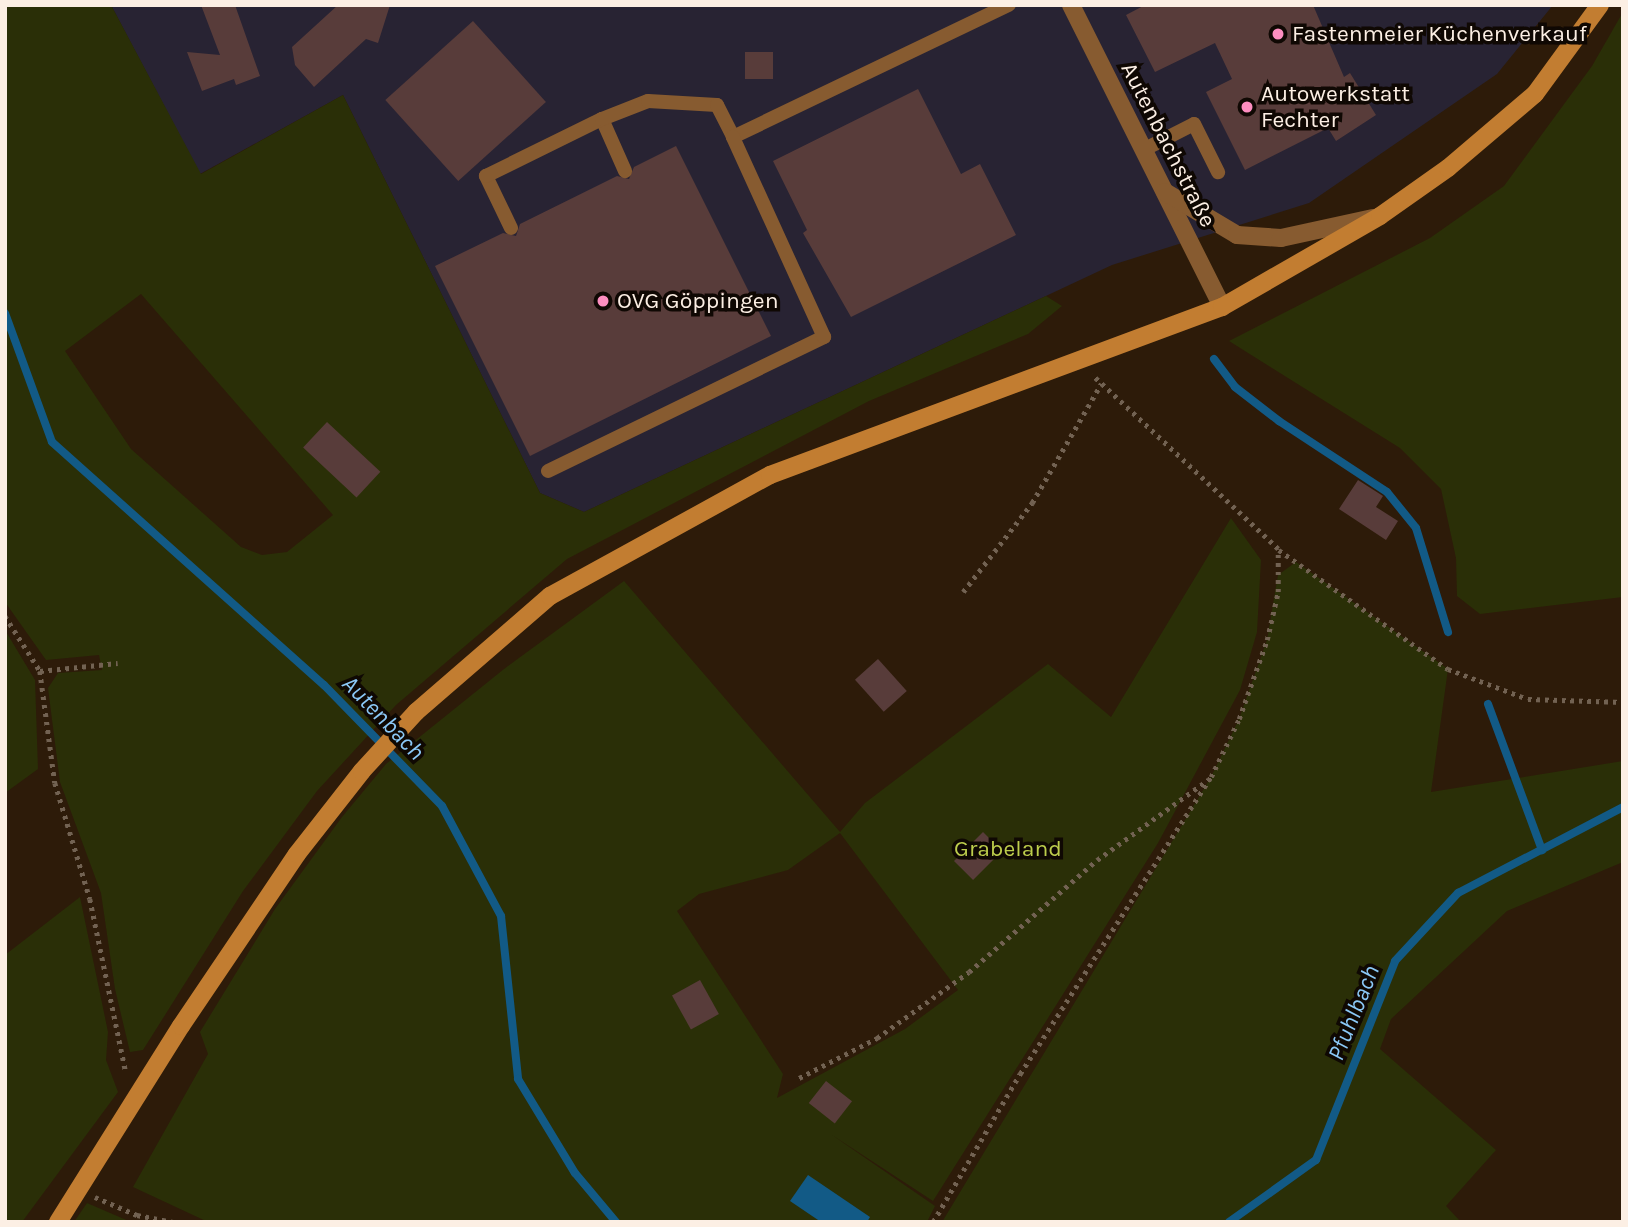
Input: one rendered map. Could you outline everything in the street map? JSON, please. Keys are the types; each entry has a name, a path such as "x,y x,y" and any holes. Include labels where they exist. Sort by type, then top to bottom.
{"street":[{"name":"Autenbachstraße","path":"1071,5 1222,307"},
{"path":"58,1222 132,1104 290,865 362,771 416,712 550,596 770,475 1001,387 1078,363 1222,307 1380,216 1448,169 1535,94 1600,5"},
{"path":"1165,192 1237,235 1281,238 1380,216"}],"lane":[{"path":"733,137 1009,5"},
{"path":"511,228 486,176 602,119 648,102 717,105 824,337 548,471"},
{"path":"602,119 625,171"},
{"path":"1143,150 1194,124 1218,172"}],"path":[{"path":"1078,363 1278,549 1448,669 1528,699 1623,702"},
{"path":"963,592 1032,503 1101,384"},
{"path":"933,1222 1020,1074 1211,777 1239,719 1268,640 1278,592 1278,549"},
{"path":"5,616 40,671 55,783 90,899 132,1104"},
{"path":"40,671 118,663"},
{"path":"799,1078 877,1038 969,972 1097,860 1211,777"},
{"path":"79,1189 137,1215 174,1222"}],"shaded area":[{"path":"111,5 1553,5 1497,74 1309,203 1112,265 584,512 540,493 343,95 200,174"}],"green space":[{"path":"5,5 111,5 201,174 343,95 540,493 584,512 1046,296 1062,306 1028,334 869,401 567,559 396,705 317,791 243,891 143,1050 130,1052 115,989 101,893 60,782 48,688 58,673 102,670 99,655 46,660 5,602","holes":["141,294 333,515 287,552 262,555 241,547 131,449 65,351"]},
{"path":"1623,12 1623,597 1480,614 1457,596 1456,558 1441,489 1400,448 1229,341 1430,238 1504,186 1592,66"},
{"name":"Grabeland","path":"1231,518 1261,560 1257,632 1240,690 1158,843 933,1201 832,1135 935,1206 927,1222 208,1222 133,1187 208,1054 200,1032 275,909 342,817 386,764 504,669 624,581 840,832 865,803 1048,664 1111,717","holes":["840,833 958,990 905,1029 777,1098 783,1074 677,911 699,894 788,870"]},
{"path":"1296,562 1448,669 1431,792 1623,761 1623,862 1507,911 1391,1019 1380,1049 1496,1150 1446,1206 1461,1222 942,1222 1211,777 1239,719 1267,640 1278,575"},
{"path":"5,630 35,680 38,769 5,793"},
{"path":"80,897 108,1032 106,1060 118,1092 22,1222 5,1222 5,955"},
{"path":"87,1203 131,1222 74,1222"}],"water":[{"path":"808,1175 870,1217 867,1222 821,1222 790,1201"}],"building":[{"path":"201,5 235,5 260,76 236,85 234,79 202,91 187,52 220,55"},
{"path":"338,5 390,5 378,43 366,39 314,87 295,65 292,47"},
{"path":"1145,5 1313,5 1344,77 1350,73 1376,115 1336,141 1328,128 1245,170 1206,92 1232,79 1215,43 1155,72 1126,15"},
{"path":"473,21 546,102 458,181 385,100"},
{"path":"745,52 773,52 773,79 745,79"},
{"name":"OVG Göppingen","path":"918,89 961,174 980,164 1016,235 851,317 803,233 807,230 773,161"},
{"name":"OVG Göppingen","path":"676,146 771,336 530,456 435,266 503,233 516,236 520,224 617,176 629,179 634,167"},
{"path":"327,422 380,472 357,497 303,448"},
{"path":"1358,480 1383,496 1376,507 1398,521 1386,540 1339,509"},
{"path":"878,659 907,691 884,712 855,680"},
{"path":"983,832 1002,851 973,880 954,861"},
{"path":"700,980 719,1014 691,1030 672,996"},
{"path":"826,1081 852,1101 835,1123 809,1103"}],"waterway":[{"name":"Autenbach","path":"5,313 52,442 324,685 442,806 501,916 518,1079 575,1173 616,1222"},
{"path":"1214,359 1235,387 1279,421 1387,492 1416,528 1448,632"},
{"path":"1488,704 1542,850"},
{"name":"Pfuhlbach","path":"1229,1222 1316,1160 1395,961 1458,893 1623,807"}],"place":[{"name":"Fastenmeier Küchenverkauf","path":"1278,34"},
{"name":"Autowerkstatt Fechter","path":"1247,107"},
{"name":"OVG Göppingen","path":"603,301"}]}
